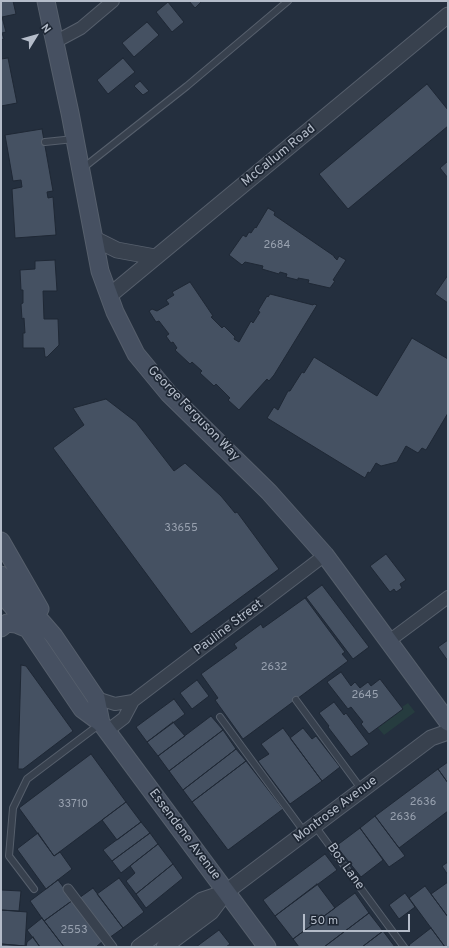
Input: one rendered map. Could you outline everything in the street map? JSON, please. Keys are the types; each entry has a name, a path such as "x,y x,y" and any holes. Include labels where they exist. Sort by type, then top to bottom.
{"main road":[{"name":"George Ferguson Way","path":"46,1 82,169 100,271 118,318 136,354 170,394 270,492 325,555 448,722"},
{"path":"1,541 32,593 54,636"},
{"name":"Essendene Avenue","path":"1,575 54,636 96,698 104,727"},
{"name":"Essendene Avenue","path":"1,593 13,607 82,709 104,727 267,947"},
{"path":"1,628 7,623 16,624 28,629"}],"street":[{"path":"55,42 81,28 113,1"},
{"name":"McCallum Road","path":"109,296 448,15"},
{"path":"95,239 117,250 155,257"},
{"name":"Pauline Street","path":"104,727 124,718 133,701 325,555"},
{"path":"389,641 448,597"},
{"name":"Pauline Street","path":"96,698 114,704 133,701"},
{"name":"Montrose Avenue","path":"164,947 211,912 226,892 431,738 448,732"},
{"path":"68,888 112,947"},
{"name":"Montrose Avenue","path":"140,947 202,900 226,892"}],"lane":[{"path":"82,169 187,86 288,1"},
{"path":"45,142 75,138"},
{"path":"296,700 362,790"},
{"name":"Bos Lane","path":"220,717 404,947"},
{"path":"34,889 9,856 13,808 27,779 104,727"}],"green space":[{"path":"408,703 415,712 384,735 378,728 403,709 402,707"}],"building":[{"path":"1,1 13,1 16,14 2,17 6,32 2,33 4,39 1,40"},
{"path":"189,1 202,1 195,8"},
{"path":"168,2 184,22 172,32 156,12"},
{"path":"147,22 159,35 134,57 122,43"},
{"path":"8,58 17,103 1,106 1,59"},
{"path":"123,58 135,72 108,94 97,80"},
{"path":"140,81 149,91 143,95 134,86"},
{"path":"427,84 448,110 448,126 348,209 319,174"},
{"path":"42,129 53,191 47,192 48,198 53,197 56,235 15,238 12,189 22,187 21,180 13,181 5,135"},
{"path":"448,161 448,178 440,168"},
{"path":"268,208 275,212 274,215 334,256 337,260 339,256 346,260 333,280 335,281 330,288 308,283 309,280 298,278 298,280 286,277 287,274 280,272 279,274 262,269 263,266 245,262 242,265 229,255 243,235 246,237 249,232 251,233 255,227 256,228"},
{"path":"55,260 57,291 43,291 44,319 58,319 59,345 47,357 45,357 44,348 23,348 23,333 25,333 24,318 22,319 21,304 23,303 23,290 21,290 20,270 35,269 35,261"},
{"path":"448,275 448,303 435,294"},
{"path":"190,282 213,316 211,317 222,328 224,326 235,337 234,339 239,342 251,321 253,323 260,312 258,311 267,296 268,297 270,294 317,305 274,375 269,381 267,379 239,410 228,400 230,398 216,384 214,386 200,373 202,371 192,362 190,364 175,350 177,348 166,336 169,334 159,321 156,322 149,311 152,309 157,311 169,304 166,300 174,295 172,292"},
{"path":"412,338 448,359 448,413 426,450 422,448 418,453 406,446 397,462 381,466 376,463 365,478 267,418 274,407 278,410 288,391 290,391 302,372 304,373 314,357 377,396"},
{"path":"106,399 136,422 174,471 185,463 221,496 235,513 237,512 279,569 191,634 53,448 84,425 73,408"},
{"path":"386,554 406,580 400,584 402,588 396,592 394,589 390,592 370,566"},
{"path":"322,585 369,647 353,659 306,597"},
{"path":"305,598 345,652 342,654 348,661 243,739 215,700 218,698 201,674 237,648 234,644 261,624 263,628"},
{"path":"448,640 448,661 438,647"},
{"path":"21,665 26,666 73,731 23,769 18,769"},
{"path":"341,672 351,686 355,682 360,688 368,682 371,686 380,679 403,709 369,734 361,724 363,722 351,707 348,709 327,682"},
{"path":"197,680 209,696 192,709 180,693"},
{"path":"174,699 185,714 147,742 136,727"},
{"path":"334,702 344,715 346,713 369,744 351,757 319,713"},
{"path":"211,716 223,730 169,771 158,756"},
{"path":"173,722 185,736 158,756 147,742"},
{"path":"283,728 322,781 290,804 258,761 269,754 261,744"},
{"path":"303,728 312,739 316,736 340,767 322,781 290,738"},
{"path":"223,730 236,749 183,790 169,771"},
{"path":"236,749 246,761 192,802 183,790"},
{"path":"91,754 126,802 54,856 19,808"},
{"path":"246,761 283,809 228,850 192,802"},
{"path":"448,762 448,783 438,769"},
{"path":"438,769 448,783 448,811 399,848 375,816"},
{"path":"126,802 141,822 117,840 102,820"},
{"path":"375,816 405,856 389,867 360,828"},
{"path":"141,822 150,833 112,861 103,850"},
{"path":"360,828 383,860 361,877 336,846"},
{"path":"38,833 54,856 60,852 72,869 46,889 17,849"},
{"path":"150,833 158,844 121,873 112,861"},
{"path":"158,844 173,864 136,894 126,881 135,873 130,866"},
{"path":"325,854 337,870 275,916 263,900"},
{"path":"448,862 448,875 442,866"},
{"path":"173,864 183,878 146,908 136,894"},
{"path":"119,878 144,912 123,928 97,894"},
{"path":"58,880 73,900 44,921 30,901"},
{"path":"448,882 448,917 431,894"},
{"path":"317,884 335,908 293,939 275,916"},
{"path":"425,886 448,917 448,947 445,947 409,898"},
{"path":"93,888 123,928 109,938 79,898"},
{"path":"1,890 21,891 19,911 1,910"},
{"path":"355,893 369,913 324,947 299,947 293,939"},
{"path":"405,893 415,907 399,919 389,905"},
{"path":"73,900 103,941 96,947 64,947 44,921"},
{"path":"1,910 27,912 25,946 1,944"},
{"path":"369,913 383,931 362,947 324,947"},
{"path":"42,918 64,947 40,947 27,930"},
{"path":"431,928 445,947 410,947 409,945"},
{"path":"219,930 230,944 226,947 196,947"},
{"path":"383,931 395,947 362,947"},
{"path":"33,937 40,947 26,947 27,942"},
{"path":"1,944 25,946 25,947 1,947"}]}
